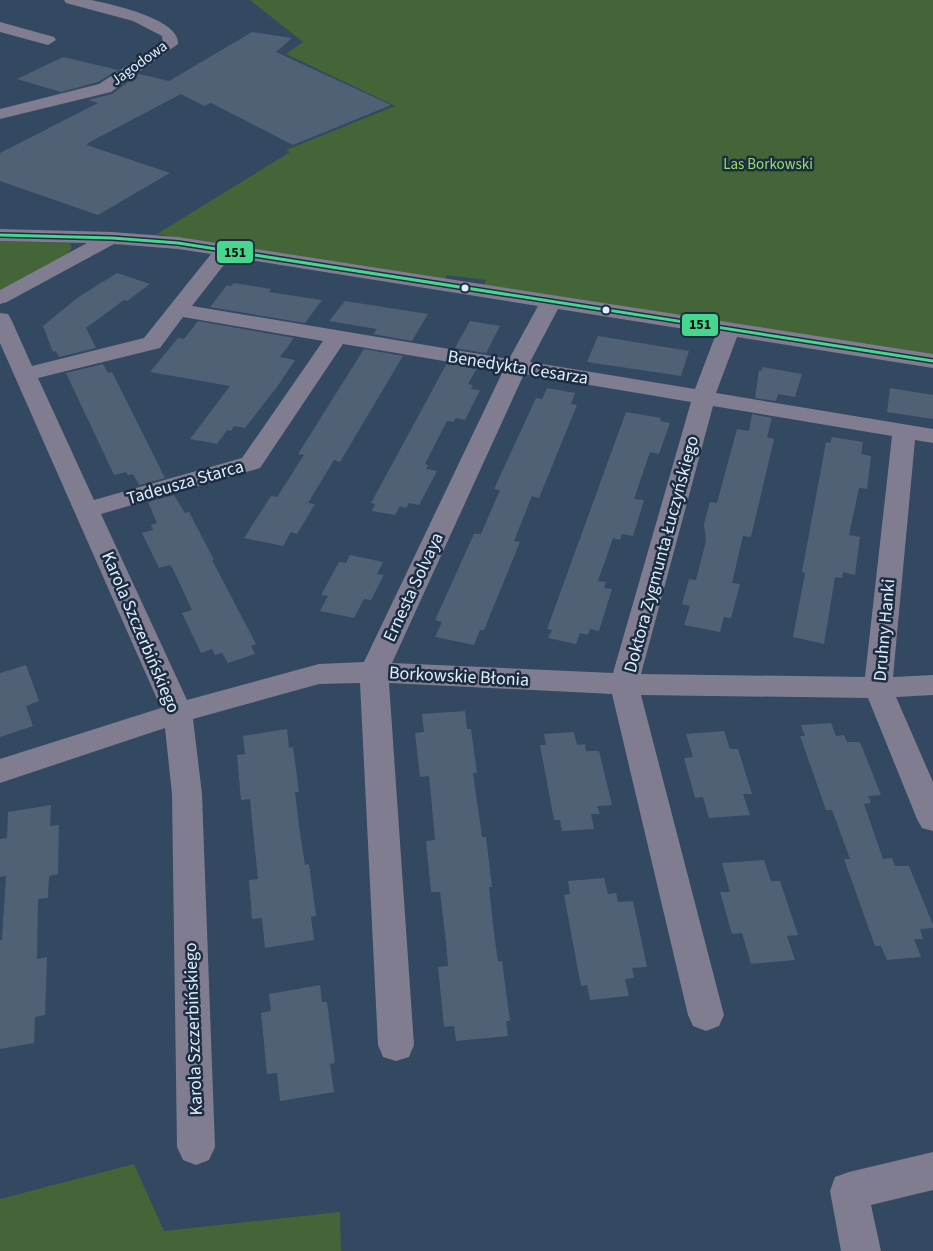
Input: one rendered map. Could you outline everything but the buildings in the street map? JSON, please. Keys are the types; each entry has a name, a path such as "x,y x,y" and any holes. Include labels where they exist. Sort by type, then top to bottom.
{"street":[{"name":"Jagodowa","path":"0,114 105,88 170,44 171,39 165,30 152,24 71,0"},
{"path":"0,27 48,40"},
{"path":"0,235 112,238 178,243 933,361"},
{"path":"0,298 112,238"},
{"path":"25,374 152,343 224,251"},
{"name":"Ernesta Solvaya","path":"396,1045 374,672 516,367 551,301"},
{"name":"Benedykta Cesarza","path":"177,310 516,367 704,396 933,436"},
{"name":"Karola Szczerbińskiego","path":"0,319 178,713 187,794 196,1147"},
{"name":"Doktora Zygmunta Łuczyńskiego","path":"706,1015 624,684 704,396 729,329"},
{"name":"Tadeusza Starca","path":"87,510 251,463 338,337"},
{"name":"Druhny Hanki","path":"904,431 878,688 933,819"},
{"name":"Borkowskie Błonia","path":"0,771 178,713 319,674 374,672 624,684 878,688 933,685"},
{"path":"860,1251 849,1191 933,1171"}],"green space":[{"name":"Las Borkowski","path":"250,0 933,0 933,355 484,285 486,280 447,275 445,279 157,234 290,152 286,150 395,106 286,54 303,42"},
{"path":"0,241 70,243 72,248 67,254 0,290"},
{"path":"134,1164 164,1231 340,1212 341,1251 0,1251 0,1199"}],"transit line":[{"name":"151","path":"0,235 112,238 178,243 933,361"}]}
